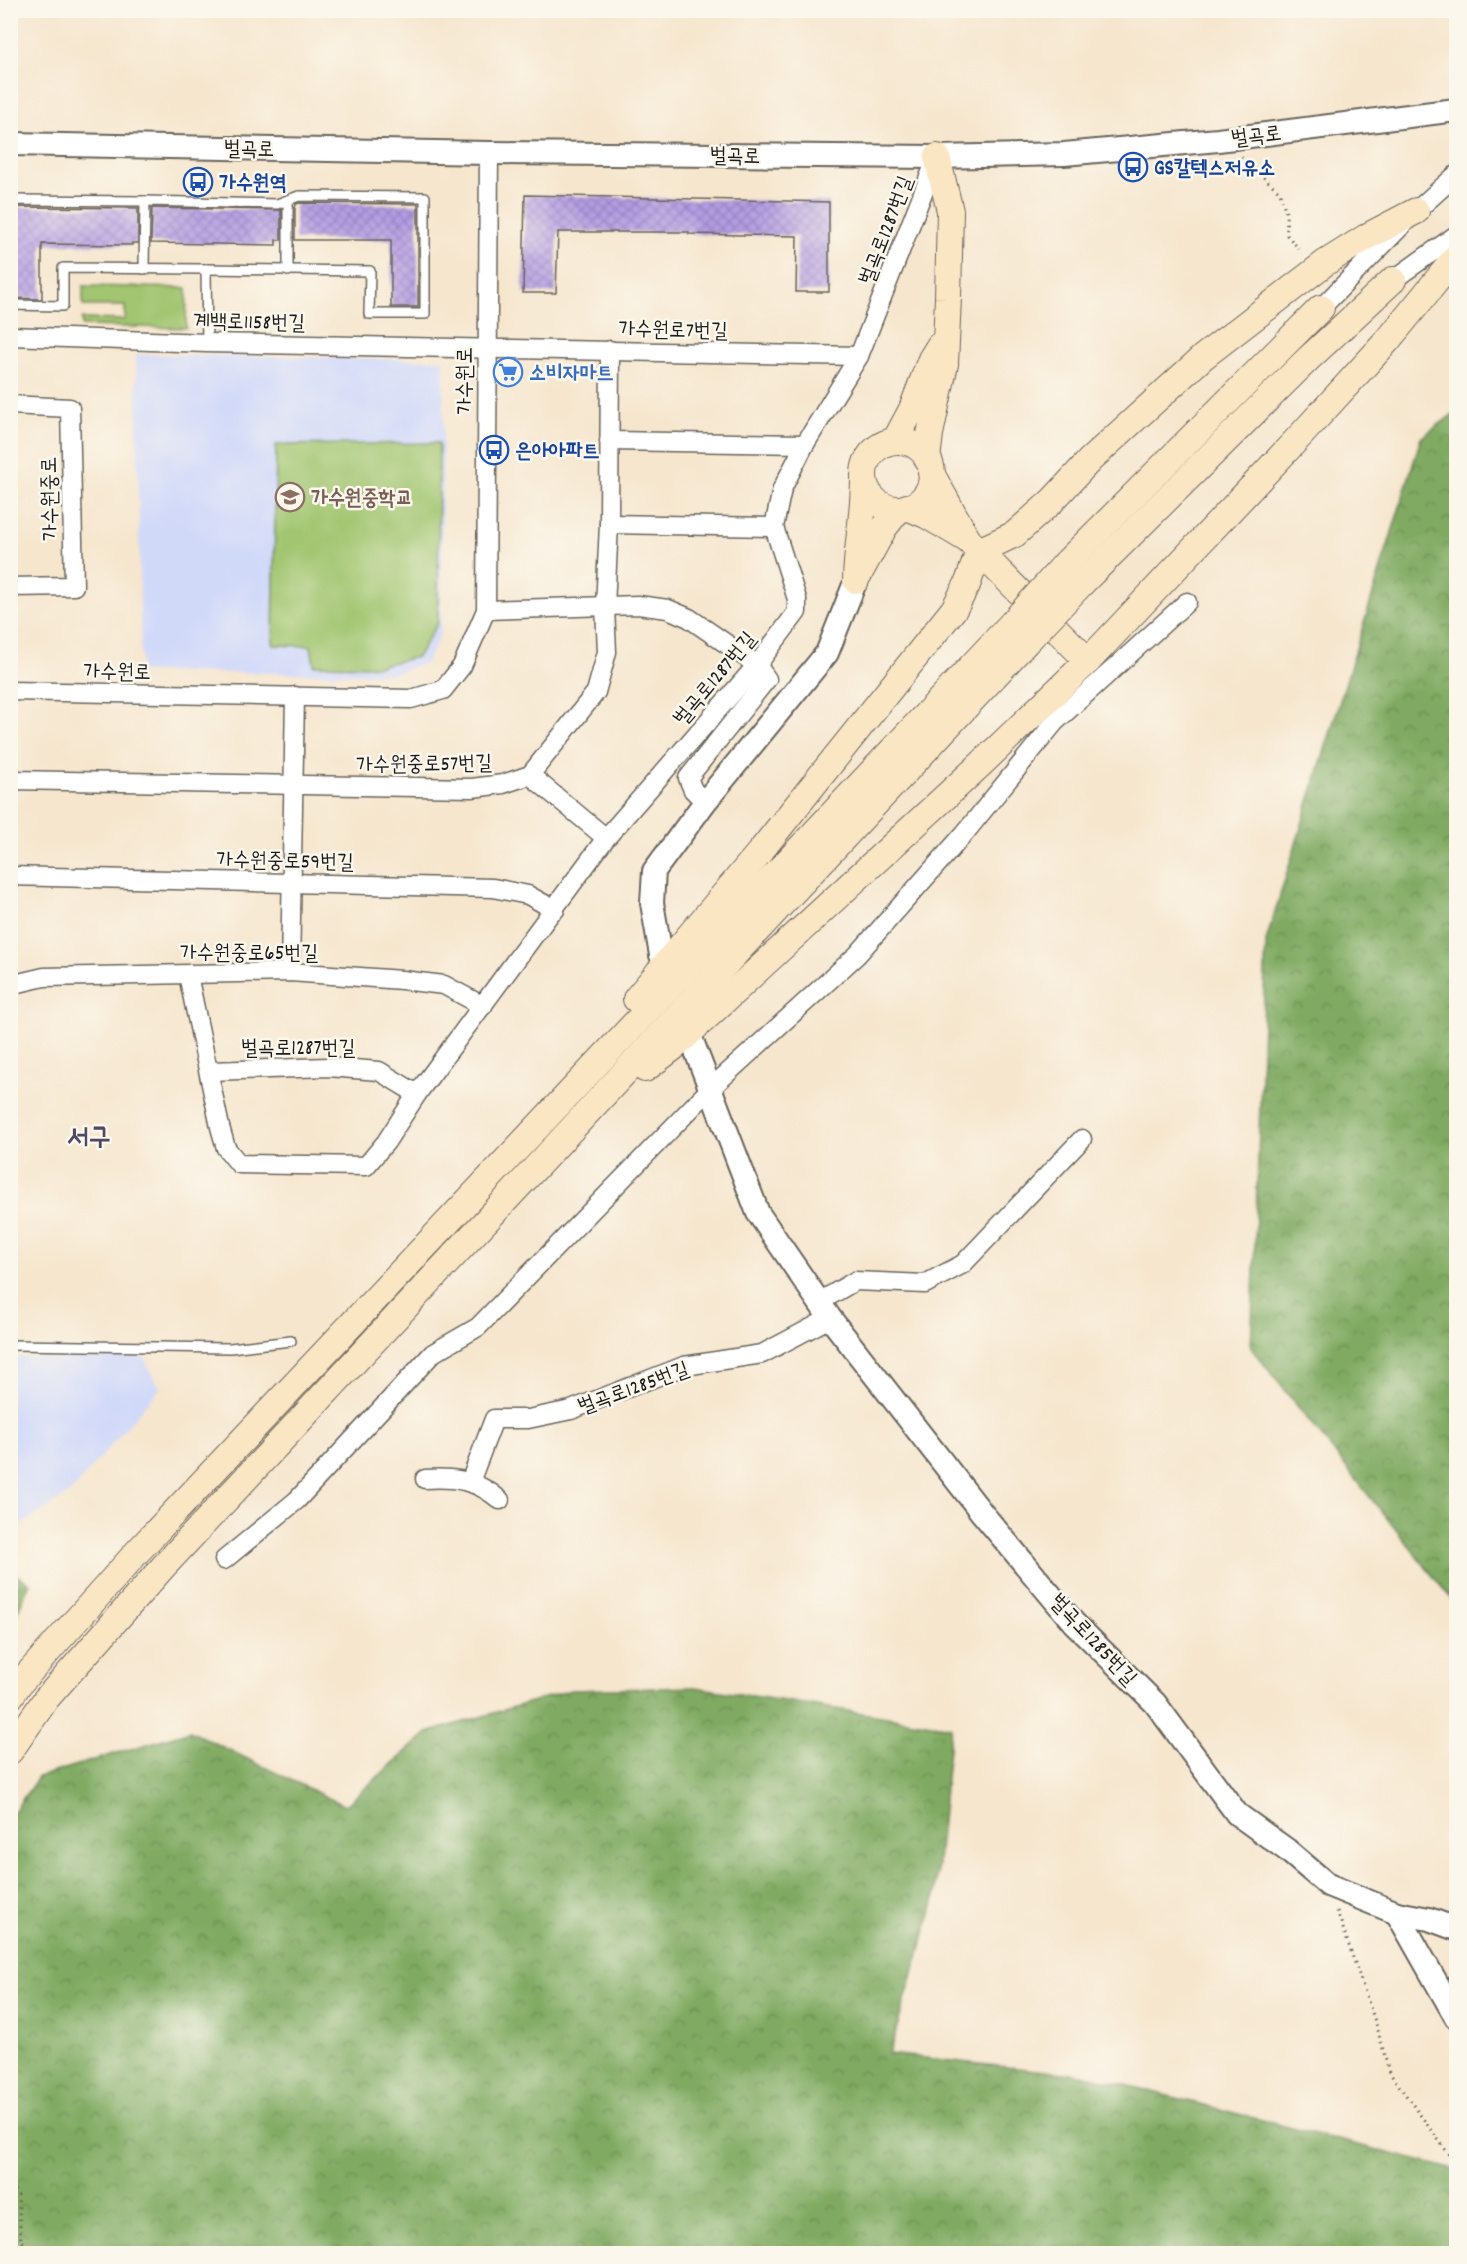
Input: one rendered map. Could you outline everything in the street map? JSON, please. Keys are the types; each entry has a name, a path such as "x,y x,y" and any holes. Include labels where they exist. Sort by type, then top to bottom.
{"main road":[{"path":"856,580 884,528 903,508 922,498 931,482 930,434 945,364 950,211 937,157"},
{"path":"974,546 1015,534 1052,501 1090,460 1203,357 1325,263 1368,236 1416,211"},
{"path":"584,1117 674,1047 981,764 1088,661 1388,340 1456,257"},
{"path":"1074,573 1393,280"},
{"path":"10,1751 46,1699 163,1567 584,1117 1022,630 1321,308"},
{"path":"895,441 912,409 931,359 945,335"},
{"path":"580,1082 638,998 759,853 954,609 968,585 974,546 929,466 914,445 895,441 884,443 868,458 864,479 864,510 857,552 856,580"},
{"path":"864,479 872,497 879,503 926,516 974,546 1088,661"},
{"path":"10,1697 138,1551 580,1082 1022,630"}],"street":[{"name":"벌곡로","path":"10,144 489,153 937,157 1065,154 1218,140 1456,111"},
{"name":"가수원로","path":"10,691 411,699 443,690 462,666 486,610 489,153"},
{"name":"벌곡로1287번길","path":"188,975 220,1127 226,1148 239,1164 366,1166 386,1142 417,1094 606,838 757,666 797,612 797,599 774,527 782,489 805,444 859,357 937,157"},
{"path":"1321,308 1416,211 1456,175"},
{"path":"1393,280 1456,236"},
{"name":"계백로1158번길","path":"10,336 207,343 486,348"},
{"name":"가수원로7번길","path":"486,348 859,357"},
{"path":"606,838 530,775 596,692 607,652 605,607 609,524 610,350"},
{"name":"가수원중로","path":"10,405 70,408 74,586 10,588"},
{"path":"609,441 805,444"},
{"path":"609,524 774,527"},
{"path":"661,955 652,903 654,871 705,802 827,653 856,580"},
{"path":"224,1560 297,1500 433,1353 478,1327 711,1088 856,956 964,834 1055,722 1187,602"},
{"path":"486,610 638,606 668,609 688,618 757,666 767,679 688,777 693,790 705,802"},
{"path":"290,972 295,696"},
{"name":"가수원중로57번길","path":"10,780 472,788 503,784 530,775"},
{"name":"가수원중로59번길","path":"10,876 493,888 528,895 555,910"},
{"name":"가수원중로65번길","path":"10,985 44,976 290,972 444,985 483,1006"},
{"name":"벌곡로1285번길","path":"692,1041 758,1213 825,1310 982,1512 1067,1613 1155,1703 1237,1814 1287,1850 1328,1885 1397,1912 1429,1919 1456,1929"},
{"name":"벌곡로1287번길","path":"209,1071 328,1067 379,1071 417,1094"},
{"path":"825,1310 855,1281 925,1284 963,1264 1082,1139"},
{"name":"벌곡로1285번길","path":"470,1482 494,1419 528,1419 571,1410 684,1366 762,1354 825,1310"},
{"path":"425,1479 441,1478 470,1482 485,1487 500,1500"},
{"path":"1397,1912 1456,2017"}],"lane":[{"path":"10,201 278,204 299,196 425,196 424,314 369,314 370,272 63,268 63,306 10,305"},
{"path":"288,200 288,271"},
{"path":"144,269 145,201"},
{"path":"206,269 207,343"},
{"path":"10,1345 230,1348 291,1341"}],"path":[{"path":"1218,140 1280,192 1286,213 1287,236 1299,249"},
{"path":"1328,1885 1377,2026 1389,2072 1456,2164"},
{"path":"10,2186 18,2194 21,2241 42,2253"}],"shaded area":[{"name":"가수원중학교","path":"136,354 444,360 441,633 426,663 390,674 141,672"},
{"path":"11,1357 144,1357 160,1388 69,1494 11,1531"}],"green space":[{"path":"83,286 187,288 186,328 82,326 82,319 125,320 125,306 83,306"},
{"path":"1456,412 1456,1605 1251,1348 1266,941 1421,438"},
{"path":"439,443 438,623 417,657 377,666 314,665 311,646 273,645 276,445"},
{"path":"11,1572 30,1583 11,1626"},
{"path":"695,1687 951,1727 934,1903 889,2054 1091,2076 1455,2170 1456,2253 11,2253 11,1816 38,1777 190,1731 345,1806 427,1733 571,1690"}],"building":[{"path":"525,195 829,202 829,292 796,292 797,236 689,234 689,232 558,232 556,293 523,293"},
{"path":"296,204 418,204 418,307 391,307 391,240 295,240 295,209"},
{"path":"12,207 138,208 138,243 132,243 132,245 42,244 42,299 10,298"},
{"path":"152,208 281,210 281,240 276,240 276,245 151,243"}],"place":[{"name":"GS칼텍스저유소","path":"1133,167"},
{"name":"가수원역","path":"198,182"},
{"name":"소비자마트","path":"508,372"},
{"name":"은아아파트","path":"494,450"},
{"name":"가수원중학교","path":"290,497"}],"district":[{"name":"서구","path":"89,1136"}]}
